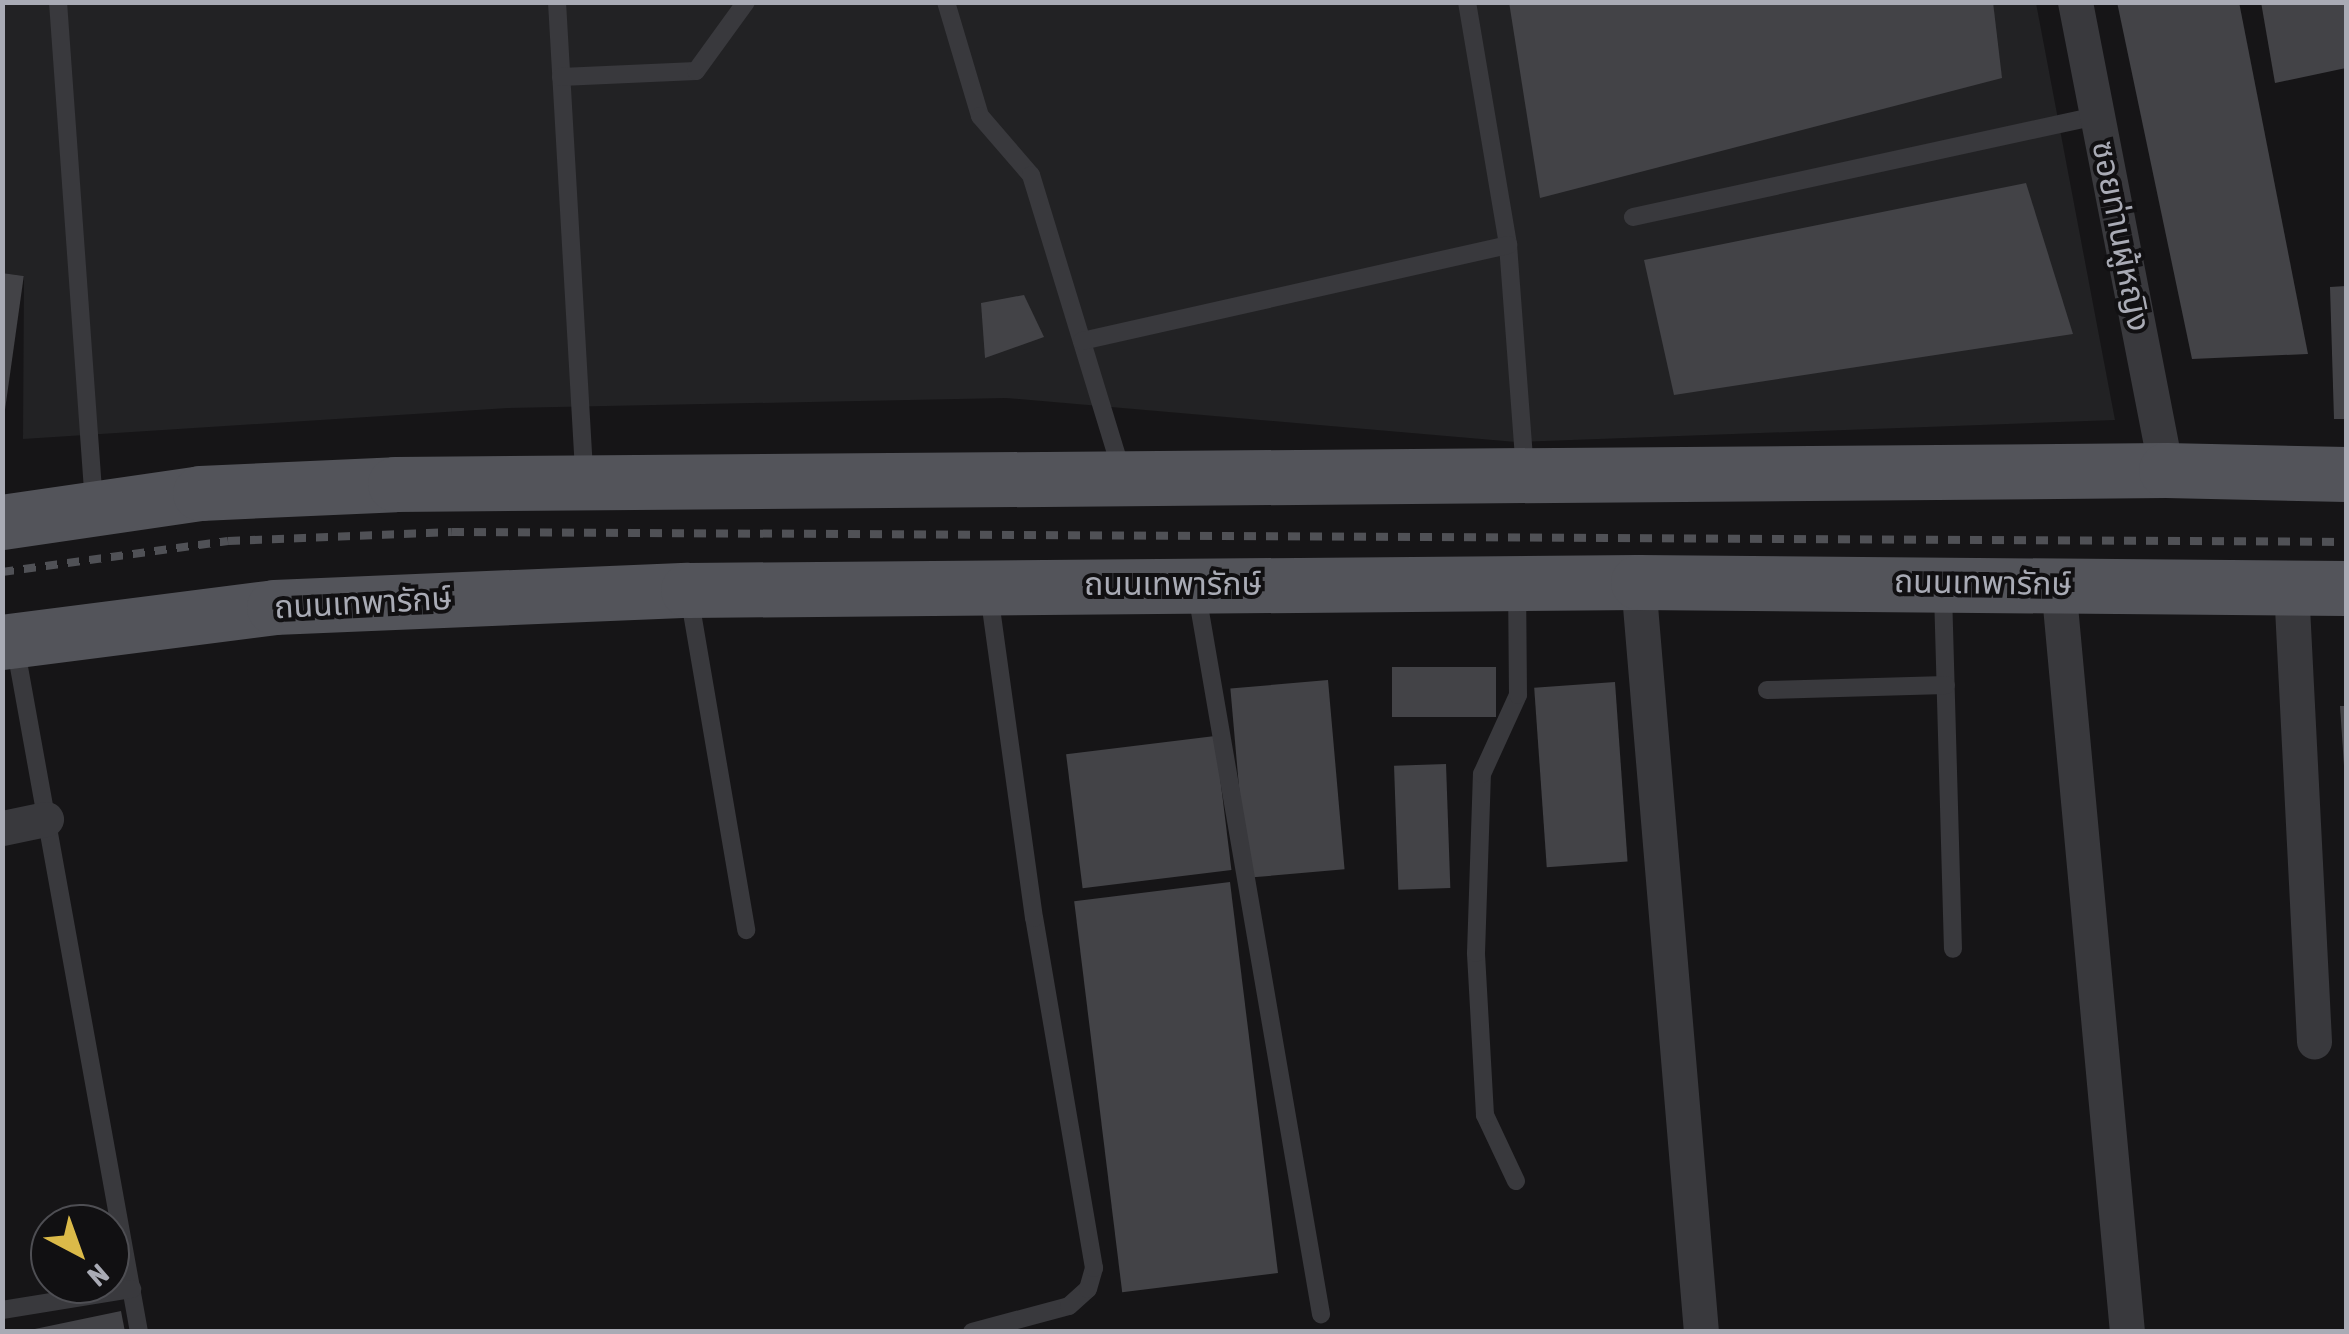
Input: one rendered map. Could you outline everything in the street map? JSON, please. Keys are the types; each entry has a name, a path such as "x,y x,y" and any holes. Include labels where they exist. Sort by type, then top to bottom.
{"main road":[{"path":"2,522 94,505 296,488 2166,470 2346,474"},
{"name":"ถนนเทพารักษ์","path":"8,641 274,607 688,590 1516,582 1943,582 2346,588"}],"street":[{"name":"ซอยท่านผู้หญิง","path":"2075,2 2166,470"},
{"path":"1638,582 1701,1332"},
{"path":"2058,584 2127,1332"},
{"path":"2291,587 2314,1041"},
{"path":"2,828 46,819"}],"lane":[{"path":"58,2 94,505"},
{"path":"557,2 584,483"},
{"path":"562,77 696,71 709,61 746,2"},
{"path":"946,2 980,116 1031,175 1123,478"},
{"path":"1466,2 1508,245 1526,475"},
{"path":"1632,217 2098,116"},
{"path":"1082,341 1508,245"},
{"path":"1516,582 1518,695 1482,774 1476,953 1485,1114 1516,1181"},
{"path":"1943,582 1953,949"},
{"path":"1195,583 1321,1314"},
{"path":"972,1332 1069,1306 1088,1290 1094,1268 1034,918 988,585"},
{"path":"688,590 746,930"},
{"path":"8,641 46,819 139,1332"},
{"path":"1767,690 1946,686"},
{"path":"2,1310 132,1289"}],"shaded area":[{"path":"2,3 2036,3 2115,420 1516,442 1006,398 508,408 23,439 24,276 2,273"}],"building":[{"path":"1509,2 1993,2 2002,78 1540,198"},
{"path":"2117,2 2239,2 2308,354 2192,359"},
{"path":"2261,2 2346,2 2346,68 2275,83"},
{"path":"2026,183 2073,334 1674,395 1644,260"},
{"path":"2,273 24,276 2,421"},
{"path":"2346,286 2346,419 2334,419 2330,287"},
{"path":"1024,295 1044,337 985,358 981,303"},
{"path":"1392,667 1496,667 1496,717 1392,717"},
{"path":"1328,680 1345,869 1247,878 1230,689"},
{"path":"1615,682 1628,862 1547,867 1534,688"},
{"path":"2340,706 2346,706 2346,766 2344,766"},
{"path":"1215,736 1231,870 1083,888 1066,754"},
{"path":"1446,764 1450,888 1398,890 1394,766"},
{"path":"1230,882 1278,1273 1122,1292 1074,901"},
{"path":"121,1311 125,1332 30,1332 30,1330"}],"railway":[{"path":"2,572 228,541 452,532 2346,542"}]}
